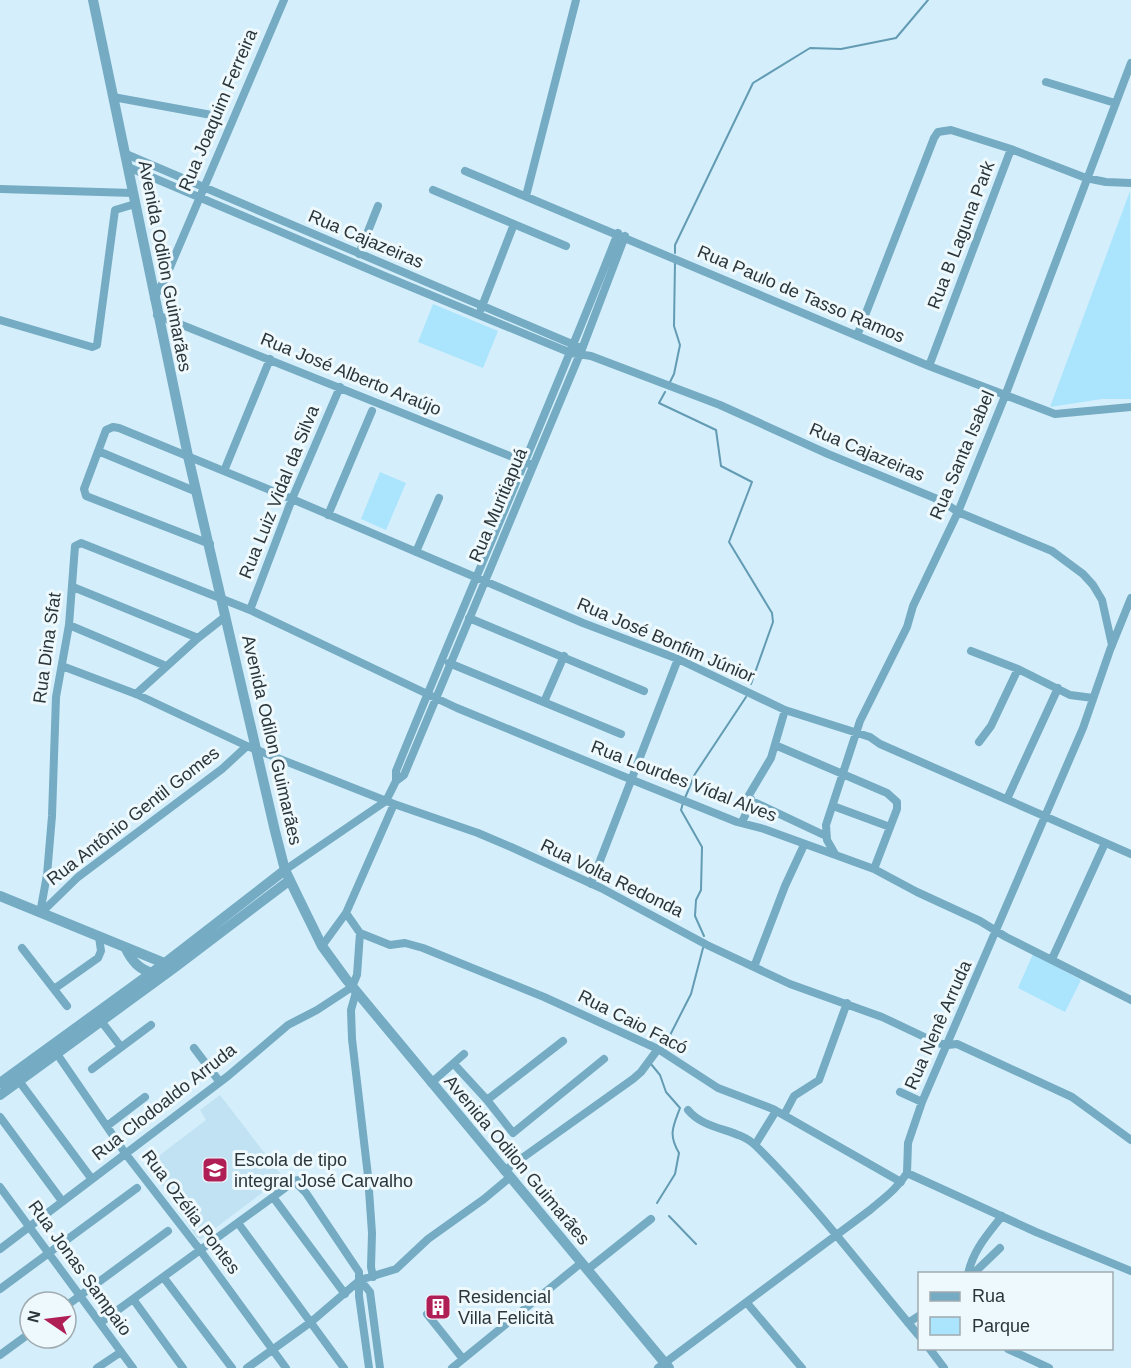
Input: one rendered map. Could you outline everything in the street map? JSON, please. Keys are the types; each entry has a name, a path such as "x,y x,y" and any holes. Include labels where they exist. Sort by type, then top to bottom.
{"street":[{"name":"Avenida Odilon Guimarães","path":"93,0 157,315 226,616 252,748 287,875 322,946 354,989 664,1366"},
{"name":"Rua Joaquim Ferreira","path":"154,298 165,279 284,0"},
{"path":"526,195 576,0"},
{"name":"Rua Santa Isabel","path":"826,836 826,825 855,734 907,627 913,606 958,512 1005,396 1131,63"},
{"path":"1046,82 1115,103"},
{"path":"113,97 217,116"},
{"path":"857,336 938,132 951,129 1086,178 1131,183"},
{"name":"Rua B Laguna Park","path":"929,366 1011,149"},
{"name":"Rua Cajazeiras","path":"126,154 482,304 591,356 720,405 828,454 942,501 958,512 1046,548 1083,574 1093,585 1102,600 1112,645"},
{"name":"Rua Cajazeiras","path":"128,167 478,315 577,350"},
{"name":"Rua Paulo de Tasso Ramos","path":"465,171 929,366 1055,414 1131,407"},
{"path":"0,189 134,199"},
{"path":"433,190 566,246"},
{"path":"0,320 92,347 97,345 115,210 134,199"},
{"path":"359,254 378,206"},
{"path":"478,315 514,224"},
{"name":"Rua Muritiapuá","path":"322,946 346,913 390,803 396,781 396,771 432,694 577,350 621,235"},
{"name":"Rua José Alberto Araújo","path":"157,315 529,464"},
{"path":"224,471 270,359"},
{"name":"Rua Luiz Vidal da Silva","path":"250,610 292,499 340,387"},
{"path":"328,515 372,411"},
{"name":"Rua José Bonfim Júnior","path":"98,452 105,432 109,428 119,428 582,623 678,659 785,711 870,737 880,744 1131,854"},
{"path":"197,492 98,452 84,489 88,498 210,544"},
{"path":"416,552 439,498"},
{"name":"Rua Dina Sfat","path":"40,913 47,875 52,816 56,697 69,625 75,546 81,543 222,599"},
{"name":"Rua Muritiapuá","path":"432,694 450,663 469,618 480,580"},
{"path":"73,587 198,638"},
{"name":"Rua Nenê Arruda","path":"907,1173 908,1143 922,1102 1083,728 1131,598"},
{"name":"Rua Lourdes Vídal Alves","path":"222,599 468,712 737,822 836,854 874,869 1131,1000"},
{"path":"136,694 226,616"},
{"path":"469,618 644,690"},
{"path":"69,625 166,666"},
{"path":"971,651 1018,669 1075,697 1093,698"},
{"path":"544,702 564,656"},
{"path":"591,884 678,659"},
{"path":"450,663 621,734"},
{"name":"Rua Volta Redonda","path":"62,666 136,694 252,748 390,803 478,833 591,884 707,945 790,984 882,1017 937,1043 948,1046 957,1044 1072,1097 1131,1140"},
{"path":"980,742 991,726 1018,669"},
{"path":"1007,799 1058,688"},
{"path":"785,711 766,767 749,795 752,801 826,836 836,854"},
{"path":"775,745 893,797 897,805 874,869"},
{"name":"Rua Antônio Gentil Gomes","path":"40,913 78,877 252,748"},
{"path":"742,822 752,801"},
{"path":"3,1086 150,973 169,965 287,875 390,803"},
{"path":"833,806 890,827"},
{"path":"1052,959 1105,843"},
{"path":"753,967 804,844"},
{"path":"0,896 169,965"},
{"path":"346,913 360,933 357,975 351,1010 352,1039 368,1176 373,1276"},
{"name":"Rua Caio Facó","path":"360,933 393,945 413,944 478,969 658,1049 718,1088 780,1113 901,1182"},
{"path":"54,989 98,957 101,951 99,937"},
{"path":"125,947 135,964 150,973 162,976"},
{"path":"22,948 67,1006"},
{"path":"3,1086 19,1081 54,1049 101,1021 162,976 169,965"},
{"name":"Rua Clodoaldo Arruda","path":"0,1250 288,1025 354,989"},
{"path":"755,1145 794,1096 819,1080 847,1003"},
{"path":"101,1021 122,1047"},
{"path":"92,1069 151,1025"},
{"path":"487,1100 563,1041"},
{"path":"194,1048 219,1081"},
{"name":"Rua Ozélia Pontes","path":"54,1049 125,1153 200,1250 285,1368"},
{"path":"247,1368 310,1322 360,1280 396,1269 428,1239 484,1199 506,1174 633,1079 658,1049"},
{"path":"431,1083 464,1054"},
{"path":"454,1064 513,1133 604,1059"},
{"path":"19,1081 91,1178"},
{"path":"900,1092 922,1102"},
{"path":"107,1126 145,1097"},
{"path":"688,1110 699,1119 739,1135 755,1145 836,1236 918,1335"},
{"path":"0,1117 62,1201"},
{"path":"664,1366 888,1195 907,1173 1036,1232 1131,1271"},
{"path":"100,1323 299,1180 359,1272 359,1296 369,1368"},
{"name":"Rua Jonas Sampaio","path":"0,1187 133,1368"},
{"path":"0,1289 137,1188"},
{"path":"273,1197 345,1294"},
{"path":"968,1272 978,1247 1002,1216"},
{"path":"452,1368 651,1219"},
{"path":"238,1223 344,1368"},
{"path":"80,1296 168,1231"},
{"path":"975,1272 1000,1248"},
{"path":"164,1278 232,1368"},
{"path":"360,1280 370,1292 380,1368"},
{"path":"133,1299 183,1368"},
{"path":"747,1303 802,1368"},
{"path":"428,1314 463,1359"},
{"path":"908,1323 918,1316"},
{"path":"0,1355 18,1342"},
{"path":"930,1350 944,1368"},
{"path":"1010,1350 1049,1368"},
{"path":"98,1368 121,1352"}],"shaded area":[{"name":"Escola de tipo integral José Carvalho","path":"220,1095 283,1177 201,1239 197,1238 148,1164 206,1120 200,1110"}],"green space":[{"path":"1130,191 1131,399 1102,399 1050,407"},
{"path":"433,304 498,331 483,368 418,342"},
{"path":"380,472 406,483 386,530 361,519"},
{"path":"1033,954 1081,980 1065,1012 1018,988"}],"waterway":[{"path":"675,253 675,245 753,83 810,48 841,49 896,38 928,0"},
{"path":"670,382 680,345 674,326 675,261"},
{"path":"665,392 659,403 716,430 721,466 752,482 729,542 772,613 773,622 751,684"},
{"path":"685,798 695,774 746,697"},
{"path":"683,803 681,810 702,847 701,890 696,900 695,916 704,936"},
{"path":"665,1045 691,994 703,948"},
{"path":"651,1064 660,1075 666,1092 680,1108 673,1130 674,1141 679,1153 675,1174 657,1203"},
{"path":"669,1216 696,1244"}],"place":[{"name":"Escola de tipo integral José Carvalho","path":"215,1170"},
{"name":"Residencial Villa Felicità","path":"438,1307"}]}
